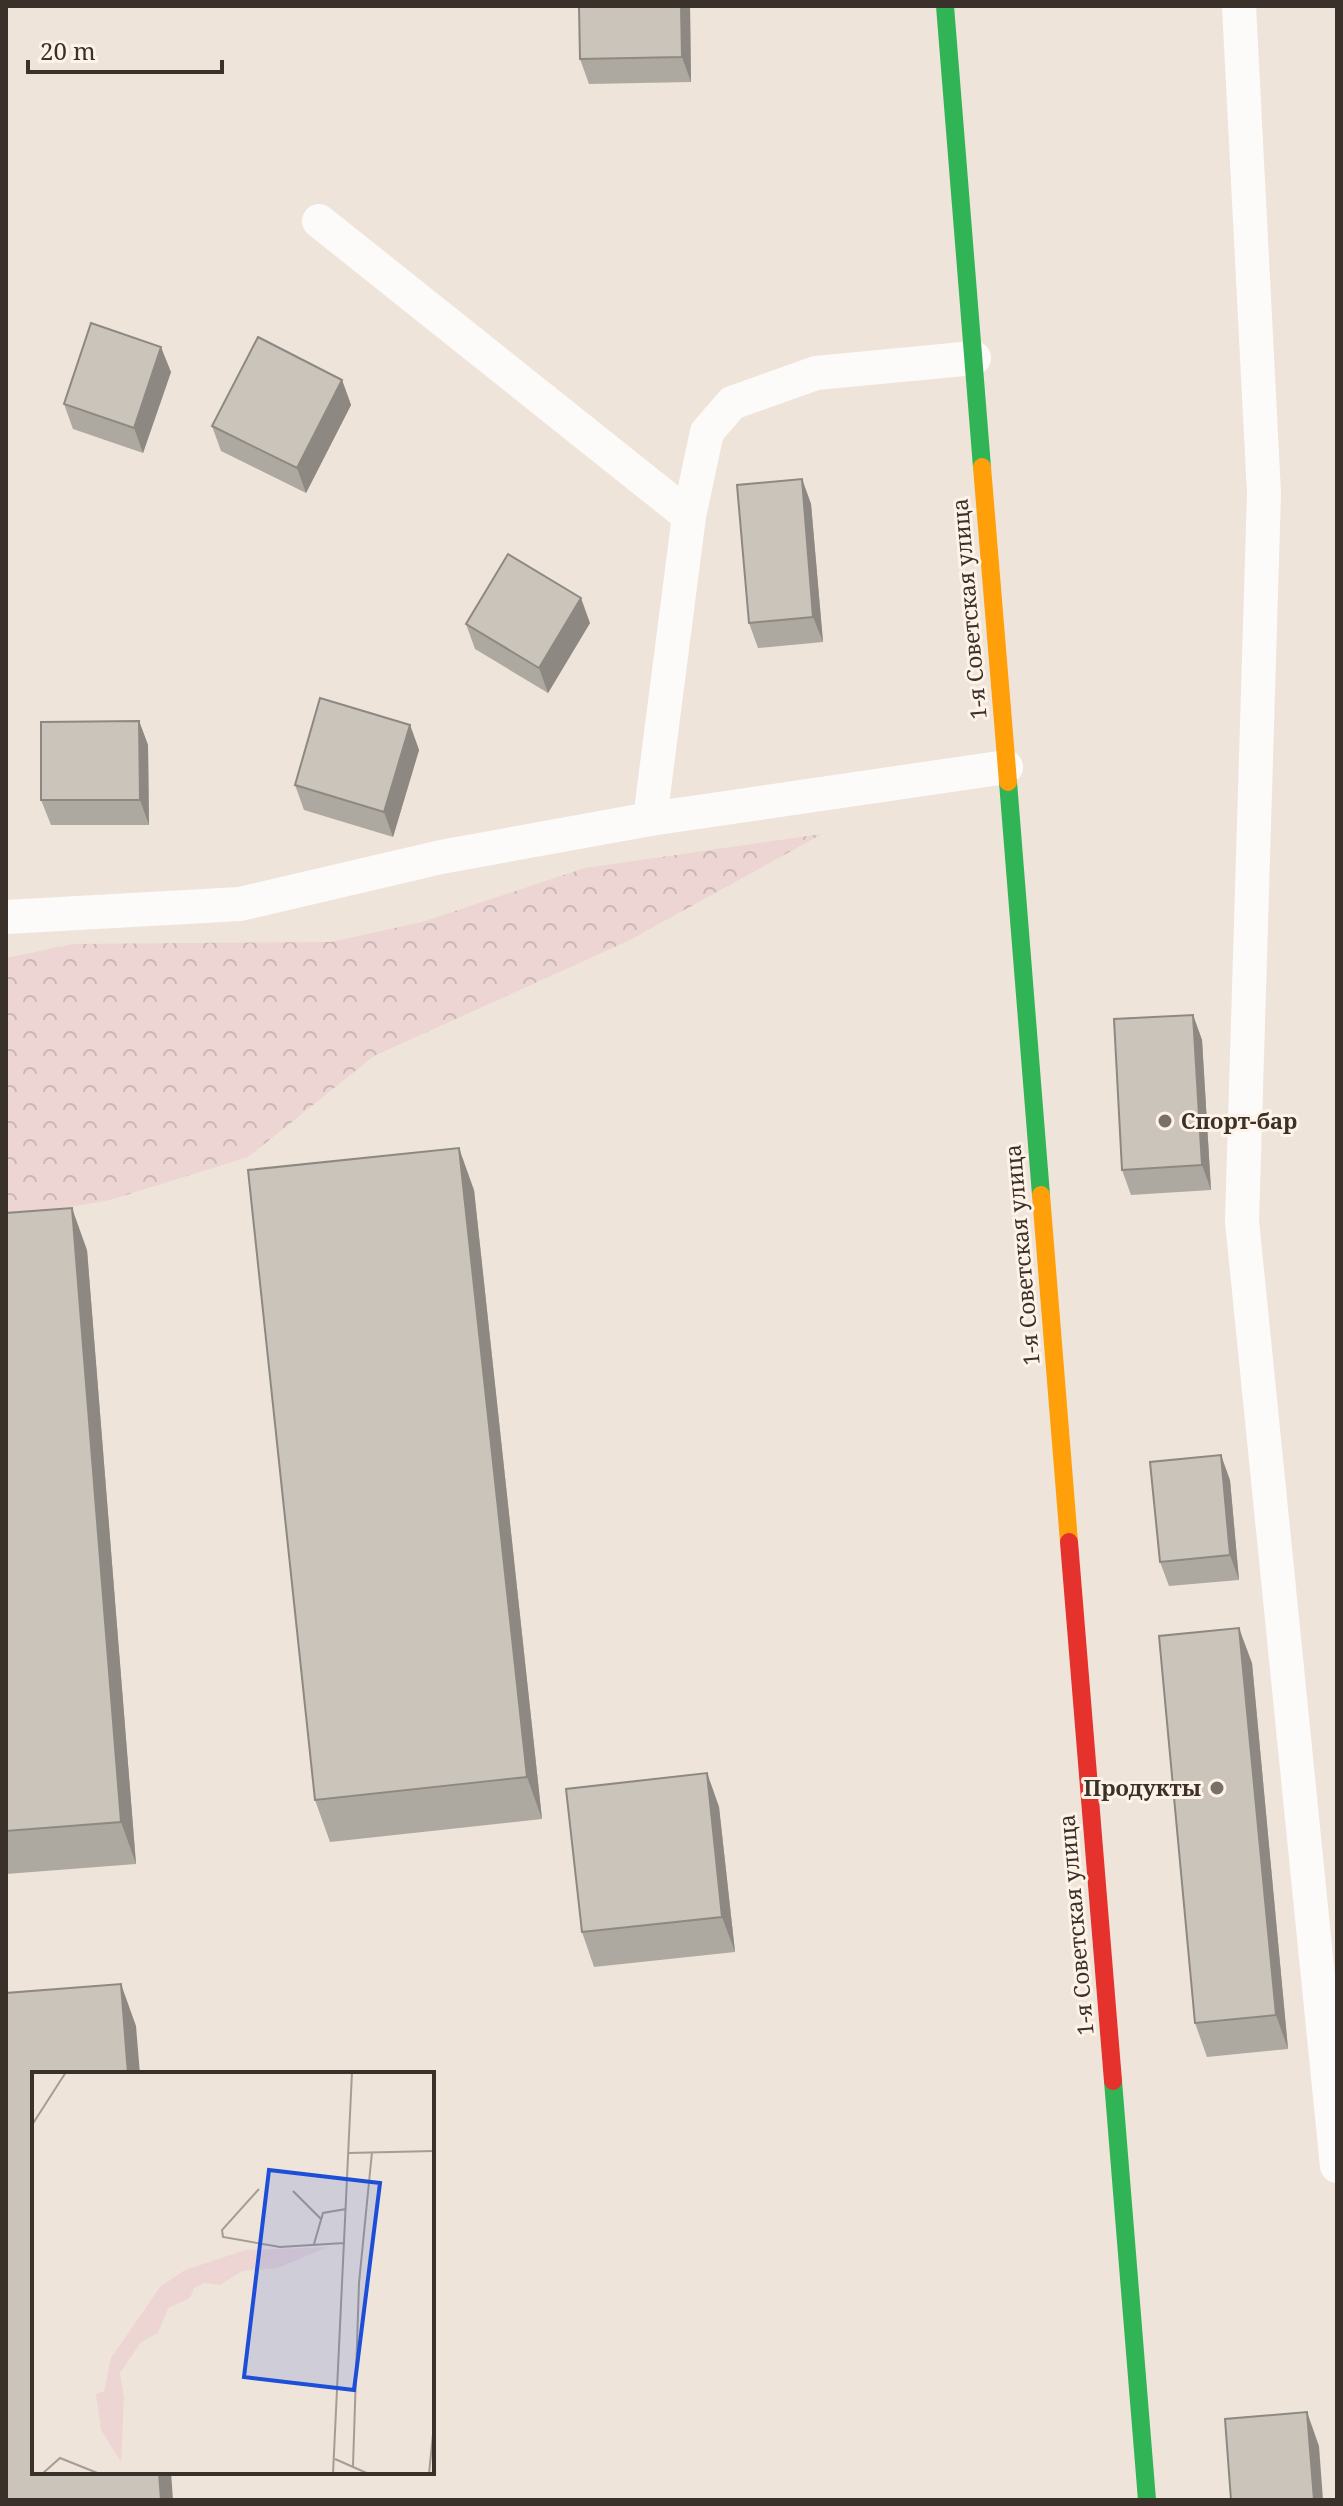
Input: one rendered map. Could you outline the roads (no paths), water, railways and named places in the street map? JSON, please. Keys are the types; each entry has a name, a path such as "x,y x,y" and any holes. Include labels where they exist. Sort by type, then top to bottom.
{"street":[{"name":"1-я Советская улица","path":"945,6 1147,2500"}],"lane":[{"path":"1239,6 1264,493 1242,1221 1337,2166"},
{"path":"319,221 689,516"},
{"path":"650,819 689,516 707,432 732,403 816,373 974,358"},
{"path":"6,917 240,904 441,857 650,819 1006,767"}],"place":[{"name":"Спорт-бар","path":"1165,1121"},
{"name":"Продукты","path":"1217,1788"}]}
